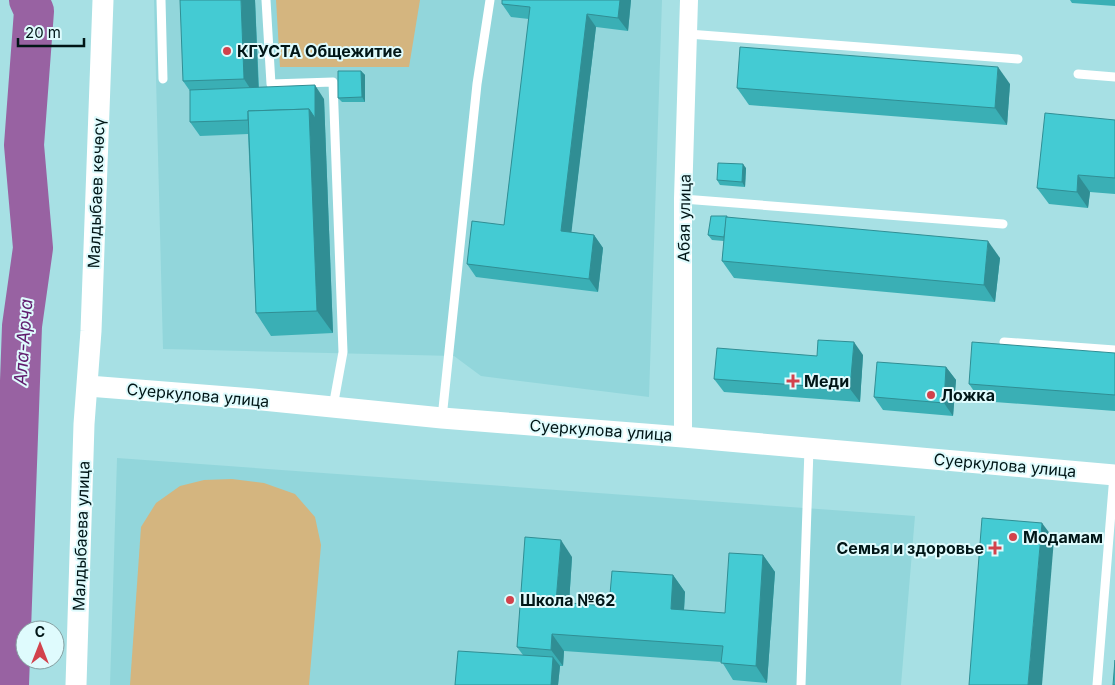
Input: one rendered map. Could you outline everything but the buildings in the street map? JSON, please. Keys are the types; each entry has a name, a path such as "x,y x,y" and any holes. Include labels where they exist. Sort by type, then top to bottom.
{"street":[{"name":"Малдыбаев көчөсү","path":"88,386 103,0"},
{"name":"Абая улица","path":"683,436 683,199 689,0"},
{"name":"Суеркулова улица","path":"88,386 442,418 683,436 1115,475"},
{"name":"Малдыбаева улица","path":"76,685 84,424 88,386"}],"lane":[{"path":"161,0 163,79"},
{"path":"266,0 271,84 333,82 343,352 333,408"},
{"path":"442,418 477,84 490,0"},
{"path":"688,34 1018,59"},
{"path":"1078,74 1115,77"},
{"path":"683,199 1003,224"},
{"path":"1004,342 1115,350"},
{"path":"802,685 809,448"},
{"path":"1096,685 1115,475"}],"shaded area":[{"path":"154,0 662,0 649,397 481,376 454,356 163,349"},
{"path":"276,0 420,0 409,67 280,67"},
{"name":"Школа №62","path":"117,458 915,516 901,685 110,685"},
{"path":"232,479 264,483 295,494 315,517 321,545 309,685 130,685 141,527 156,503 180,486 204,480"}],"waterway":[{"name":"Ала-Арча","path":"9,685 22,326 33,248 24,145 34,11 29,0"}],"place":[{"name":"КГУСТА Общежитие","path":"227,51"},
{"name":"Меди","path":"793,381"},
{"name":"Ложка","path":"931,395"},
{"name":"Модамам","path":"1013,537"},
{"name":"Семья и здоровье","path":"995,548"},
{"name":"Школа №62","path":"510,600"}]}
